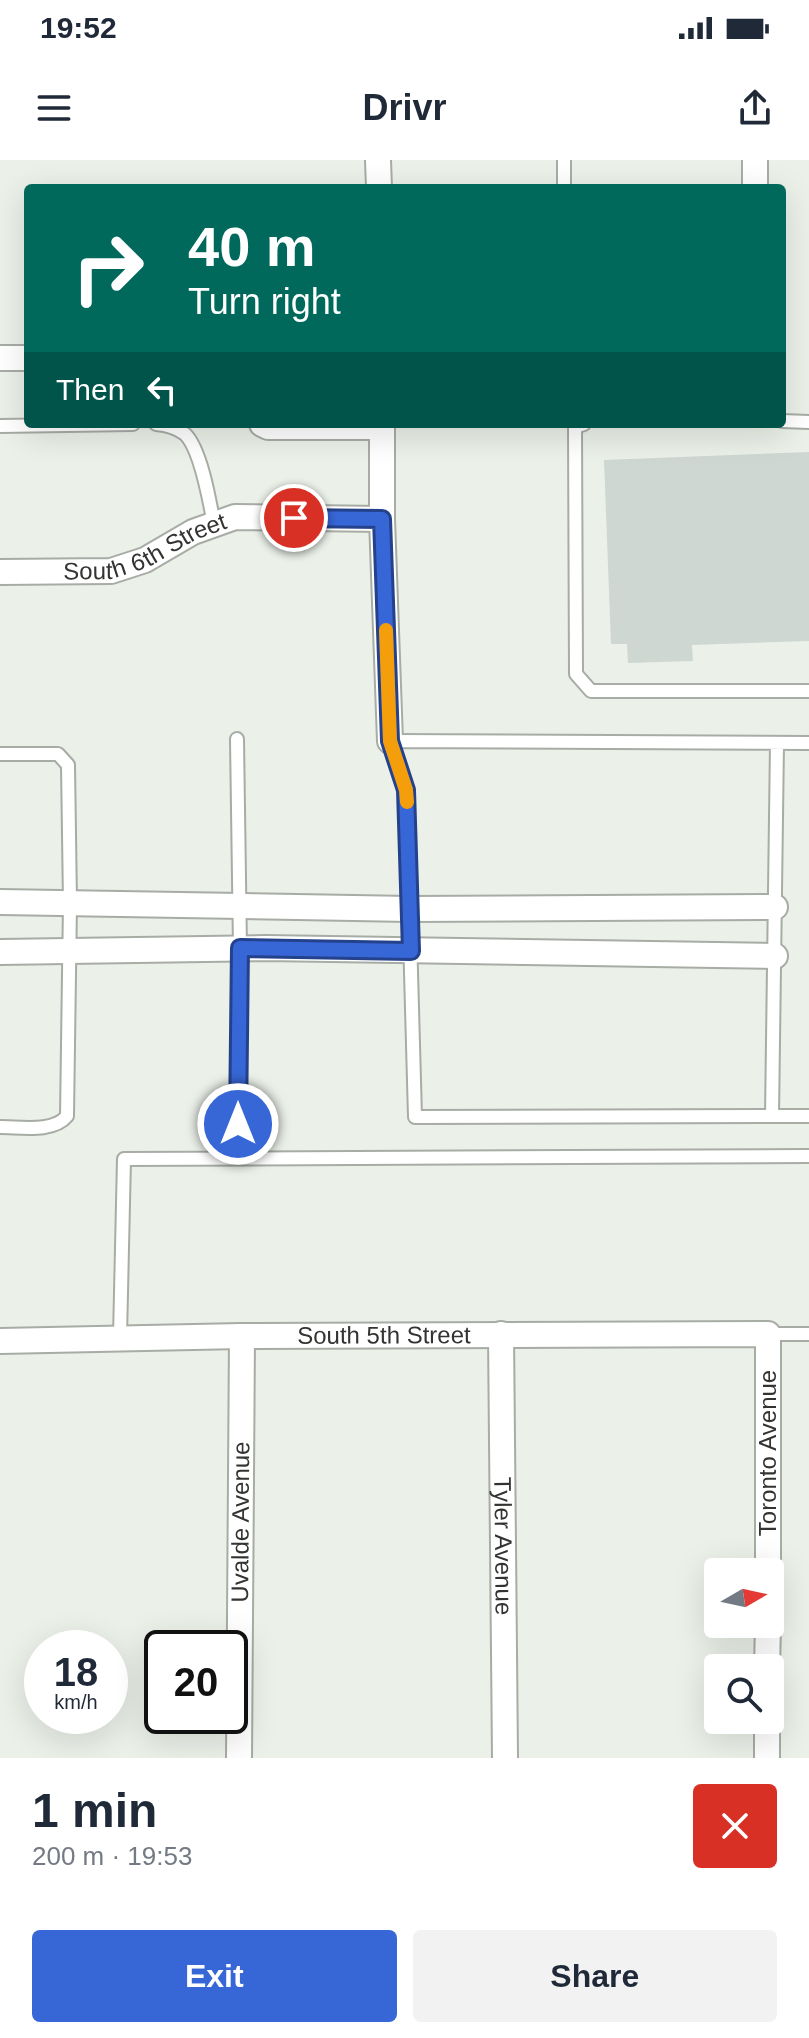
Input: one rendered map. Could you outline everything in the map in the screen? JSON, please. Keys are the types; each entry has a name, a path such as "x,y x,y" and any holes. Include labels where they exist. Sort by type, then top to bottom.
{"street":[{"path":"378,160 379,184"},
{"path":"755,160 755,184"},
{"path":"0,358 24,358"},
{"path":"382,428 390,741"},
{"name":"South 6th Street","path":"0,572 111,571 145,560 193,532 235,517 382,519"},
{"path":"0,902 410,909 775,907"},
{"path":"0,952 240,948 775,956"},
{"name":"Tyler Avenue","path":"501,1334 505,1758"},
{"name":"South 5th Street","path":"0,1341 120,1337 768,1334"},
{"name":"Toronto Avenue","path":"768,1334 768,1558"},
{"name":"Uvalde Avenue","path":"239,1758 242,1336"},
{"path":"767,1734 767,1758"}],"lane":[{"path":"564,160 564,184"},
{"path":"786,421 809,422"},
{"path":"0,426 24,426"},
{"path":"175,428 188,436 206,483 214,525"},
{"path":"575,428 576,674 591,691 809,691"},
{"path":"237,739 240,906 238,1124"},
{"path":"809,743 390,741 406,790 415,1117 809,1116"},
{"path":"772,1116 777,743"},
{"path":"0,754 58,754 68,765 70,903 67,1116 50,1127 0,1127"},
{"path":"120,1337 124,1159 809,1156"},
{"path":"768,1334 809,1334"}],"building":[{"path":"809,452 809,641 692,645 693,661 628,663 627,644 611,644 604,460"}],"slow traffic":[{"path":"386,630 390,741 407,802"}],"route":[{"path":"238,1124 240,948 411,951 406,790 390,741 382,519 294,518"}]}
